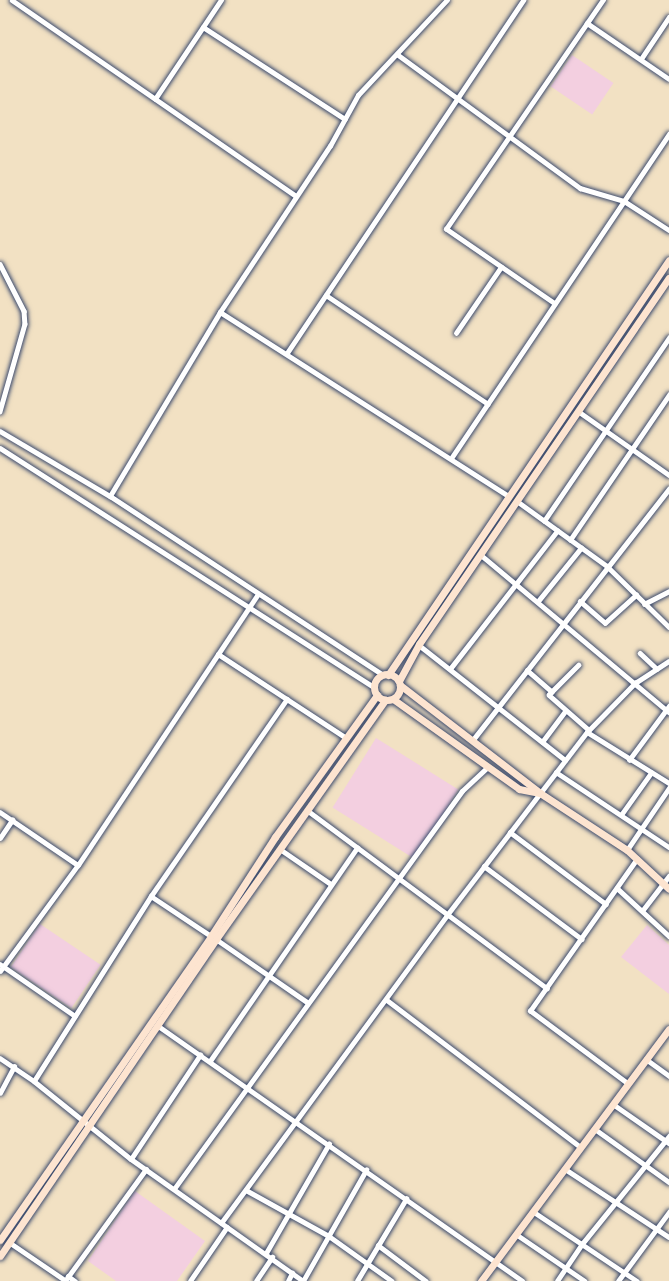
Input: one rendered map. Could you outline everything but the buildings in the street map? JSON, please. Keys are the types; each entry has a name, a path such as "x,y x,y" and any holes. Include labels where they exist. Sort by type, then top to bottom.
{"street":[{"path":"12,0 296,196"},
{"path":"155,99 221,0"},
{"path":"110,496 220,312 330,146 358,95 447,0"},
{"path":"287,354 523,0"},
{"path":"555,304 446,229 603,0"},
{"path":"641,59 669,17"},
{"path":"587,23 669,79"},
{"path":"203,27 345,119"},
{"path":"397,54 580,188 624,201 669,230"},
{"path":"452,457 669,134"},
{"path":"0,1240 83,1119 306,810 389,699 399,693 399,683 419,645 669,260"},
{"path":"0,264 24,312 25,324 0,412"},
{"path":"456,333 501,267"},
{"path":"0,1256 158,1025 376,691 377,679 386,675 578,411 669,278"},
{"path":"326,295 488,404"},
{"path":"220,312 513,498 607,566 669,627"},
{"path":"544,521 669,338"},
{"path":"570,540 669,394"},
{"path":"578,411 669,475"},
{"path":"0,430 110,496 399,683 540,793 626,850 666,887"},
{"path":"0,448 249,606 519,789 540,793"},
{"path":"472,741 607,566 669,491"},
{"path":"450,669 557,531"},
{"path":"539,600 581,548"},
{"path":"480,554 539,600 668,710 629,760"},
{"path":"644,604 669,591"},
{"path":"75,1016 1,967 78,865 258,594"},
{"path":"580,601 605,623 636,595"},
{"path":"419,645 565,760"},
{"path":"640,653 657,669"},
{"path":"218,654 345,737"},
{"path":"221,1223 447,915 588,731 635,683 669,661"},
{"path":"579,665 549,695 588,731 669,785 626,850"},
{"path":"527,670 552,692"},
{"path":"34,1081 151,896 287,699"},
{"path":"542,742 565,711"},
{"path":"174,1189 461,791 489,767"},
{"path":"556,772 669,847"},
{"path":"621,815 651,773"},
{"path":"306,810 399,876 447,915 547,988"},
{"path":"0,813 78,865"},
{"path":"0,838 12,820"},
{"path":"510,832 606,904"},
{"path":"210,1061 358,848"},
{"path":"280,849 331,884"},
{"path":"628,1084 530,1010 637,859"},
{"path":"484,866 582,939"},
{"path":"642,911 666,887 669,876"},
{"path":"617,887 669,936"},
{"path":"151,896 270,975 307,1003"},
{"path":"387,1000 581,1147"},
{"path":"158,1025 522,1281"},
{"path":"481,1281 669,1029"},
{"path":"131,1159 201,1055"},
{"path":"0,1058 34,1081 131,1159 303,1281 366,1170"},
{"path":"646,1059 669,1076"},
{"path":"0,1093 14,1067"},
{"path":"557,1281 582,1244 668,1140 614,1104"},
{"path":"595,1129 669,1182"},
{"path":"265,1253 329,1144"},
{"path":"564,1168 669,1237"},
{"path":"66,1279 146,1169"},
{"path":"246,1190 329,1236 392,1281"},
{"path":"357,1281 406,1199"},
{"path":"534,1212 637,1281"},
{"path":"618,1281 669,1212"},
{"path":"190,1281 227,1227"},
{"path":"516,1234 584,1281"},
{"path":"9,1242 66,1279 75,1281"},
{"path":"378,1245 426,1281"},
{"path":"256,1281 272,1257"},
{"path":"288,1281 292,1273"}],"shaded area":[{"path":"572,55 613,83 592,114 551,87"},
{"path":"376,738 458,789 415,859 333,808"},
{"path":"40,924 101,965 71,1008 11,967"},
{"path":"647,925 669,945 669,994 621,957"},
{"path":"135,1191 205,1241 177,1281 116,1281 88,1261"}]}
